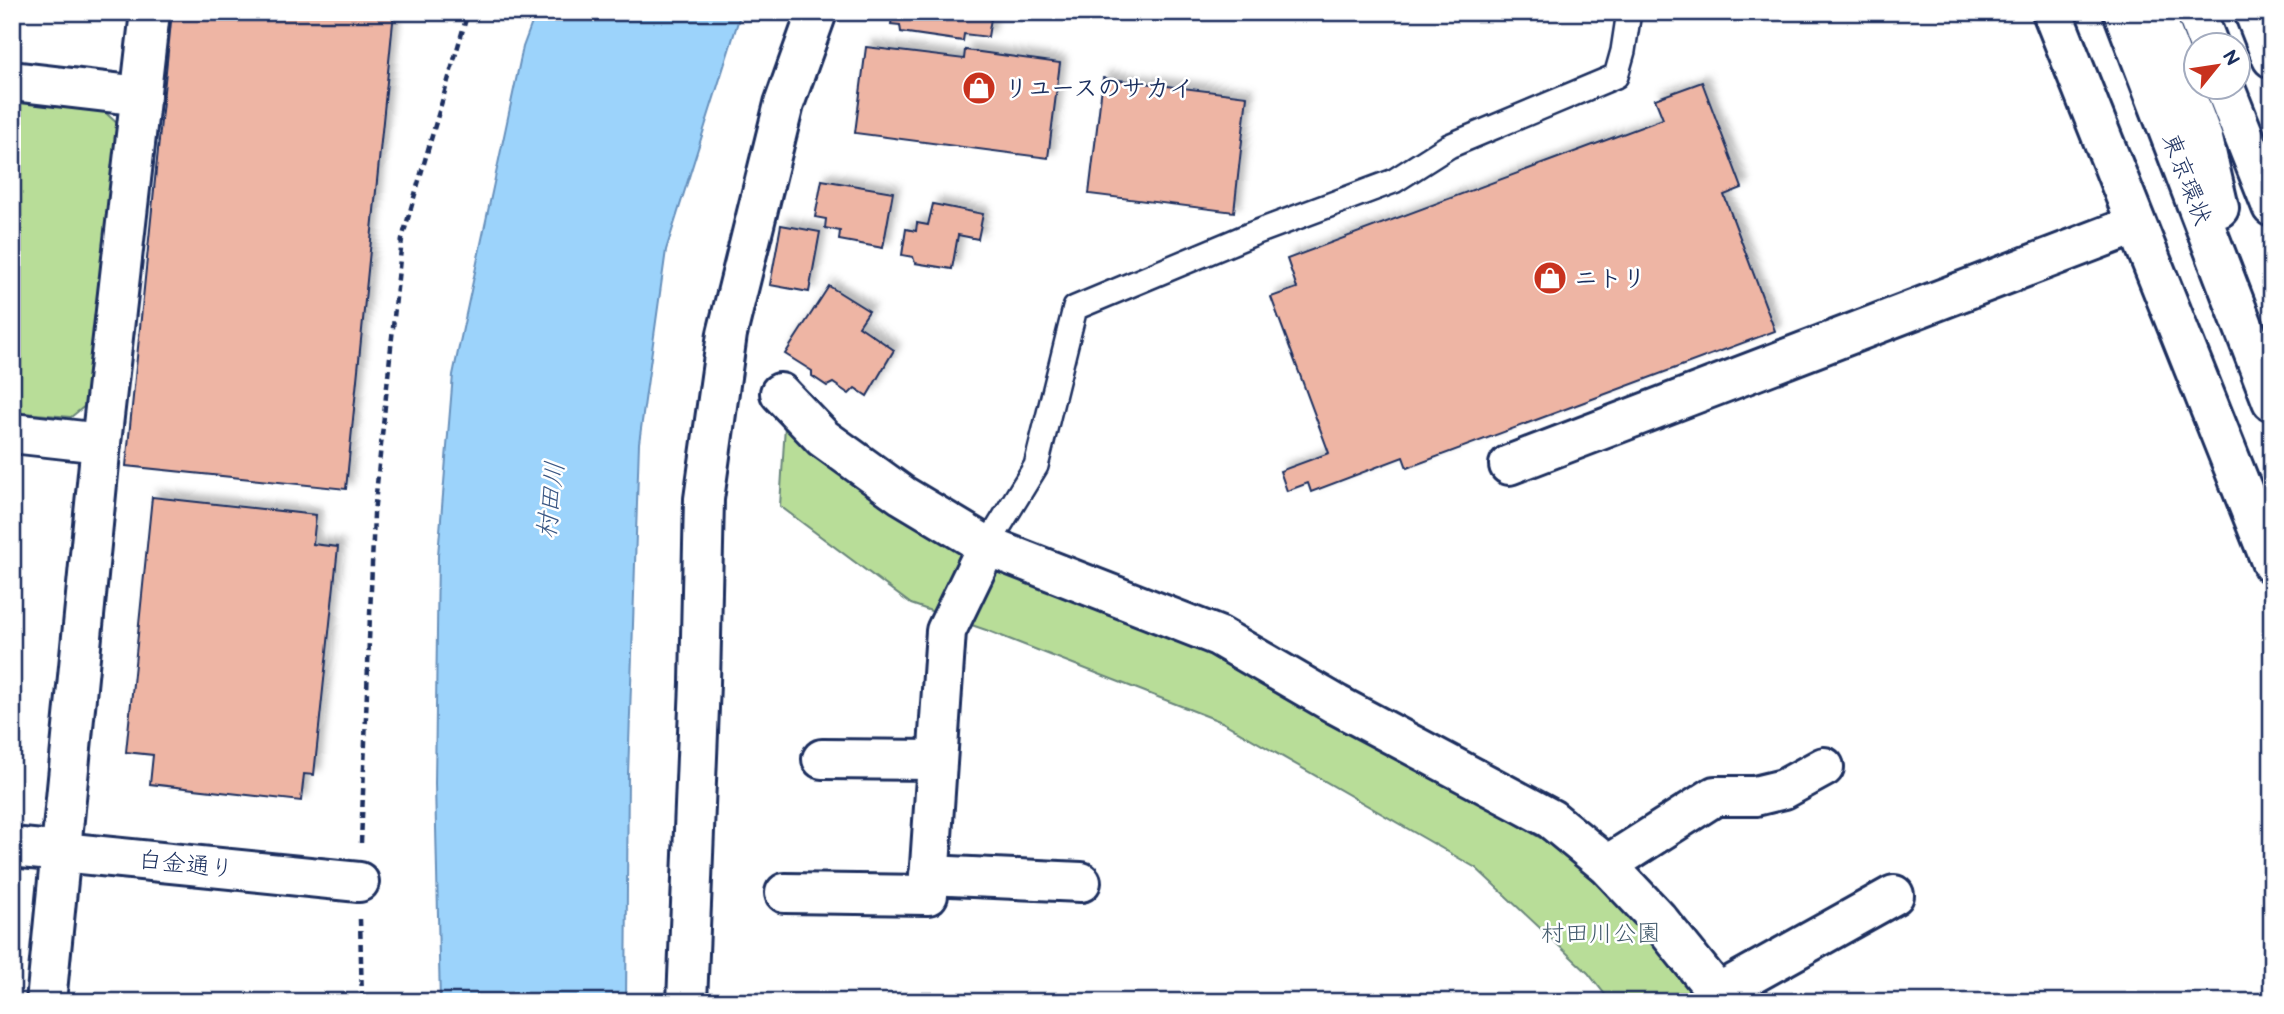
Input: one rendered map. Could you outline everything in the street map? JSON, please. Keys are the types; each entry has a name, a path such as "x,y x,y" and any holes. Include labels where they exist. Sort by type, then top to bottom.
{"main road":[{"path":"46,1002 101,443 150,12"},
{"path":"687,1002 700,683 704,499 727,334 784,104 817,12"},
{"path":"2052,12 2272,564"},
{"name":"東京環状","path":"2123,12 2272,401"},
{"name":"東京環状","path":"2154,12 2203,139 2251,347"},
{"path":"2196,12 2204,32"},
{"path":"2254,12 2272,58"},
{"path":"12,82 141,96"},
{"path":"2231,102 2272,207"},
{"path":"1509,465 2135,225"},
{"path":"780,393 823,438 902,495 987,546 1218,636 1337,705 1550,819 1608,865 1658,919 1722,997 1894,895"},
{"path":"12,433 101,443"},
{"path":"785,893 928,895 946,631 987,546"},
{"path":"822,759 937,760"},
{"path":"1608,865 1715,796 1755,796 1784,789 1824,767"},
{"name":"白金通り","path":"12,846 359,882"},
{"path":"929,875 1081,881"}],"lane":[{"path":"987,546 1036,466 1075,308 1252,234 1394,181 1449,146 1616,76 1629,12"}],"path":[{"path":"362,1002 359,882 374,514 402,239 468,12"}],"green space":[{"path":"12,96 97,105 120,126 91,401 71,417 12,412"},
{"name":"村田川公園","path":"785,425 866,494 969,557 1010,576 1230,658 1573,857 1711,1002 1611,1002 1588,973 1476,868 1222,722 986,630 911,604 780,506"}],"water":[{"name":"村田川","path":"536,12 741,12 666,250 639,443 628,775 626,1002 440,1002 435,784 438,555 453,375 523,47"}],"building":[{"path":"172,12 394,12 346,489 126,466"},
{"path":"893,12 992,12 988,37 964,34 963,41 901,32 900,25 891,24"},
{"path":"866,47 964,59 965,50 1060,63 1048,158 855,133"},
{"path":"1103,78 1247,96 1234,212 1089,194"},
{"path":"1702,82 1742,188 1724,195 1775,331 1407,468 1403,457 1311,492 1308,483 1287,491 1280,471 1329,453 1271,297 1297,288 1287,259 1663,119 1655,99"},
{"path":"822,180 893,192 883,248 839,240 840,231 825,228 826,219 815,217"},
{"path":"933,204 983,214 978,239 958,235 952,269 915,263 913,257 902,255 906,229 916,231 917,223 928,225"},
{"path":"781,225 820,232 809,292 770,285"},
{"path":"829,286 869,311 859,326 894,350 867,396 855,388 849,394 833,383 827,386 812,376 812,371 785,354"},
{"path":"152,497 316,515 313,544 338,547 314,775 304,774 301,801 150,784 153,755 126,752"}],"place":[{"name":"リユースのサカイ","path":"979,88"},
{"name":"ニトリ","path":"1550,278"}]}
